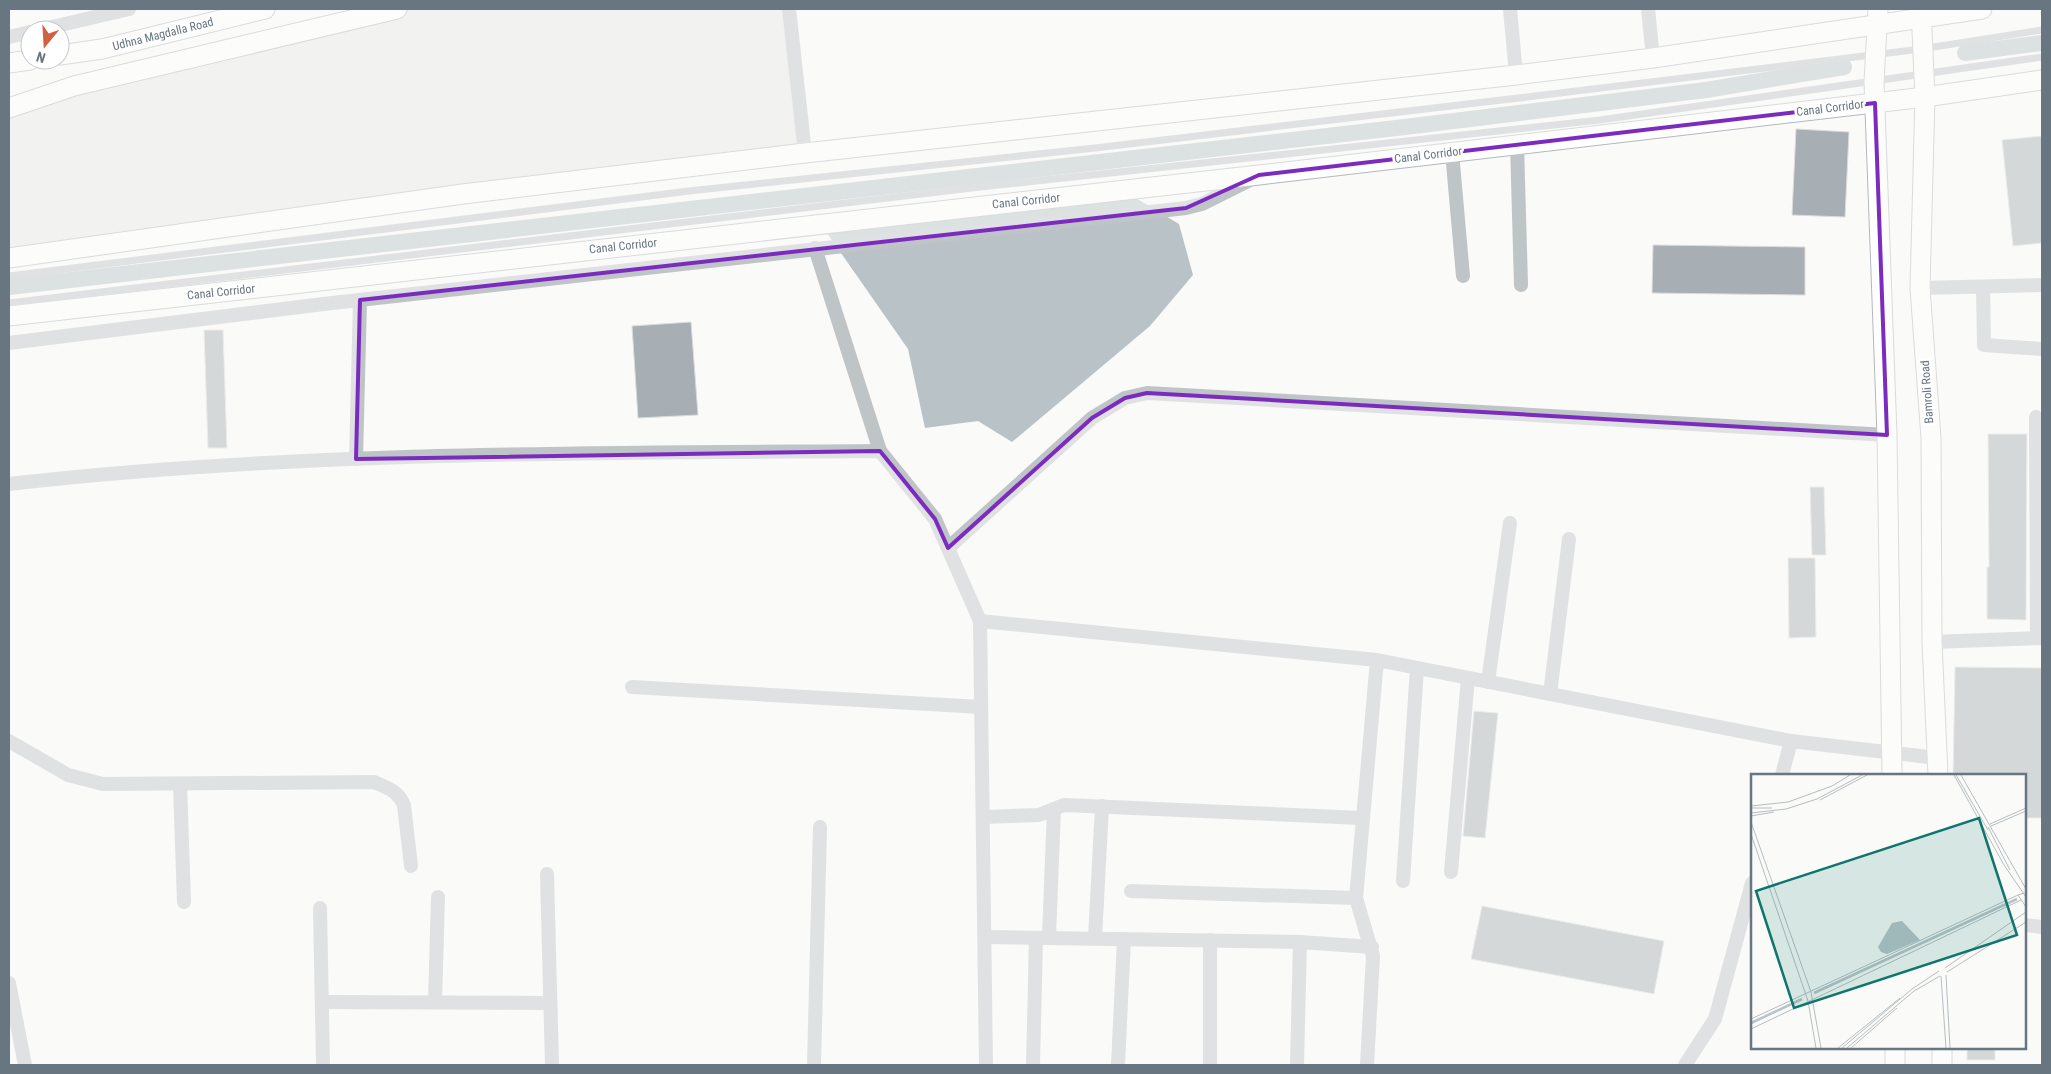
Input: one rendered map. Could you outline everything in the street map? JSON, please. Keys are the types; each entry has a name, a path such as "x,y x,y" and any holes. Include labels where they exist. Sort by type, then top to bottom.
{"street":[{"path":"70,23 129,9"},
{"name":"Udhna Magdalla Road","path":"70,54 102,49 265,9"},
{"path":"9,108 74,86 369,12 396,9"},
{"path":"789,9 805,153"},
{"path":"1510,9 1516,75"},
{"path":"1648,9 1653,58"},
{"path":"9,258 463,194 805,153 1516,75 1653,58 1877,17 1982,9"},
{"name":"Bamroli Road","path":"1921,13 1924,97 1920,288 1930,438 1932,642 1938,766"},
{"path":"1877,17 1874,82 1887,435 1892,774"},
{"name":"Canal Corridor","path":"9,316 1259,175 1875,103 2042,80"},
{"path":"1517,144 1521,285"},
{"path":"1452,152 1463,276"},
{"path":"9,344 360,300 1186,208 1202,204 1259,175"},
{"path":"815,248 880,451 935,520 980,621 986,1065"},
{"path":"1920,288 2042,285"},
{"path":"1983,287 1984,345 2042,349"},
{"path":"356,459 360,300"},
{"path":"948,548 1092,418 1125,398 1147,393 1887,435"},
{"path":"1932,642 2040,638 2036,417"},
{"path":"9,484 113,472 481,454 880,451"},
{"path":"1488,682 1510,523"},
{"path":"1550,694 1569,539"},
{"path":"980,621 1377,660 1791,741 1892,752 1938,766"},
{"path":"1367,1065 1374,967 1372,947 1356,898 1377,660"},
{"path":"1403,880 1417,668"},
{"path":"1451,872 1468,678"},
{"path":"632,687 981,707"},
{"path":"9,741 68,775 85,781 103,784 374,782 400,796 404,805 411,866"},
{"path":"1782,774 1791,741"},
{"path":"180,784 184,902"},
{"path":"983,817 1039,815 1064,805 1362,818"},
{"path":"1095,938 1102,806"},
{"path":"1033,1065 1054,809"},
{"path":"814,1065 820,827"},
{"path":"547,874 552,1065"},
{"path":"1685,1065 1715,1019 1751,887"},
{"path":"1131,891 1356,898"},
{"path":"435,1002 438,897"},
{"path":"320,908 323,1065"},
{"path":"2026,926 2042,927"},
{"path":"985,937 1300,942 1372,947"},
{"path":"1118,1065 1124,939"},
{"path":"1210,940 1210,1065"},
{"path":"1297,1065 1300,942"},
{"path":"9,983 25,1065"},
{"path":"322,1002 550,1003"},
{"path":"1895,1049 1895,1065"},
{"path":"1942,1049 1942,1065"}],"lane":[{"path":"9,276 689,191 1095,148 1874,55 2042,30"},
{"path":"9,303 970,188 1600,120 1923,76 2042,57"}],"highlighted area":[{"path":"1875,103 1887,435 1147,393 1125,398 1092,418 948,548 935,519 880,451 356,459 360,300 1186,208 1259,175"}],"shaded area":[{"path":"408,9 785,9 800,149 9,253 9,114 67,92"},
{"path":"1134,197 1179,224 1193,275 1150,326 1012,442 978,421 925,428 908,349 820,223"}],"building":[{"path":"1796,129 1849,132 1845,217 1792,215"},
{"path":"2042,136 2042,243 2013,246 2002,140"},
{"path":"1653,245 1805,247 1805,295 1652,293"},
{"path":"691,322 698,415 638,418 632,326"},
{"path":"204,330 223,330 227,448 208,448"},
{"path":"1988,434 2027,434 2026,620 1987,619 1987,567 1989,567"},
{"path":"1810,487 1824,487 1826,555 1812,555"},
{"path":"1788,558 1815,558 1816,637 1789,638"},
{"path":"1955,667 2042,668 2042,818 2026,818 2026,774 1953,774"},
{"path":"1474,711 1498,713 1485,838 1463,836"},
{"path":"1482,906 1664,941 1654,994 1471,959"},
{"path":"1967,1049 1995,1049 1995,1060 1967,1060"}],"waterway":[{"path":"1965,53 2042,43"},
{"path":"9,287 1405,127 1706,90 1844,67"}]}
